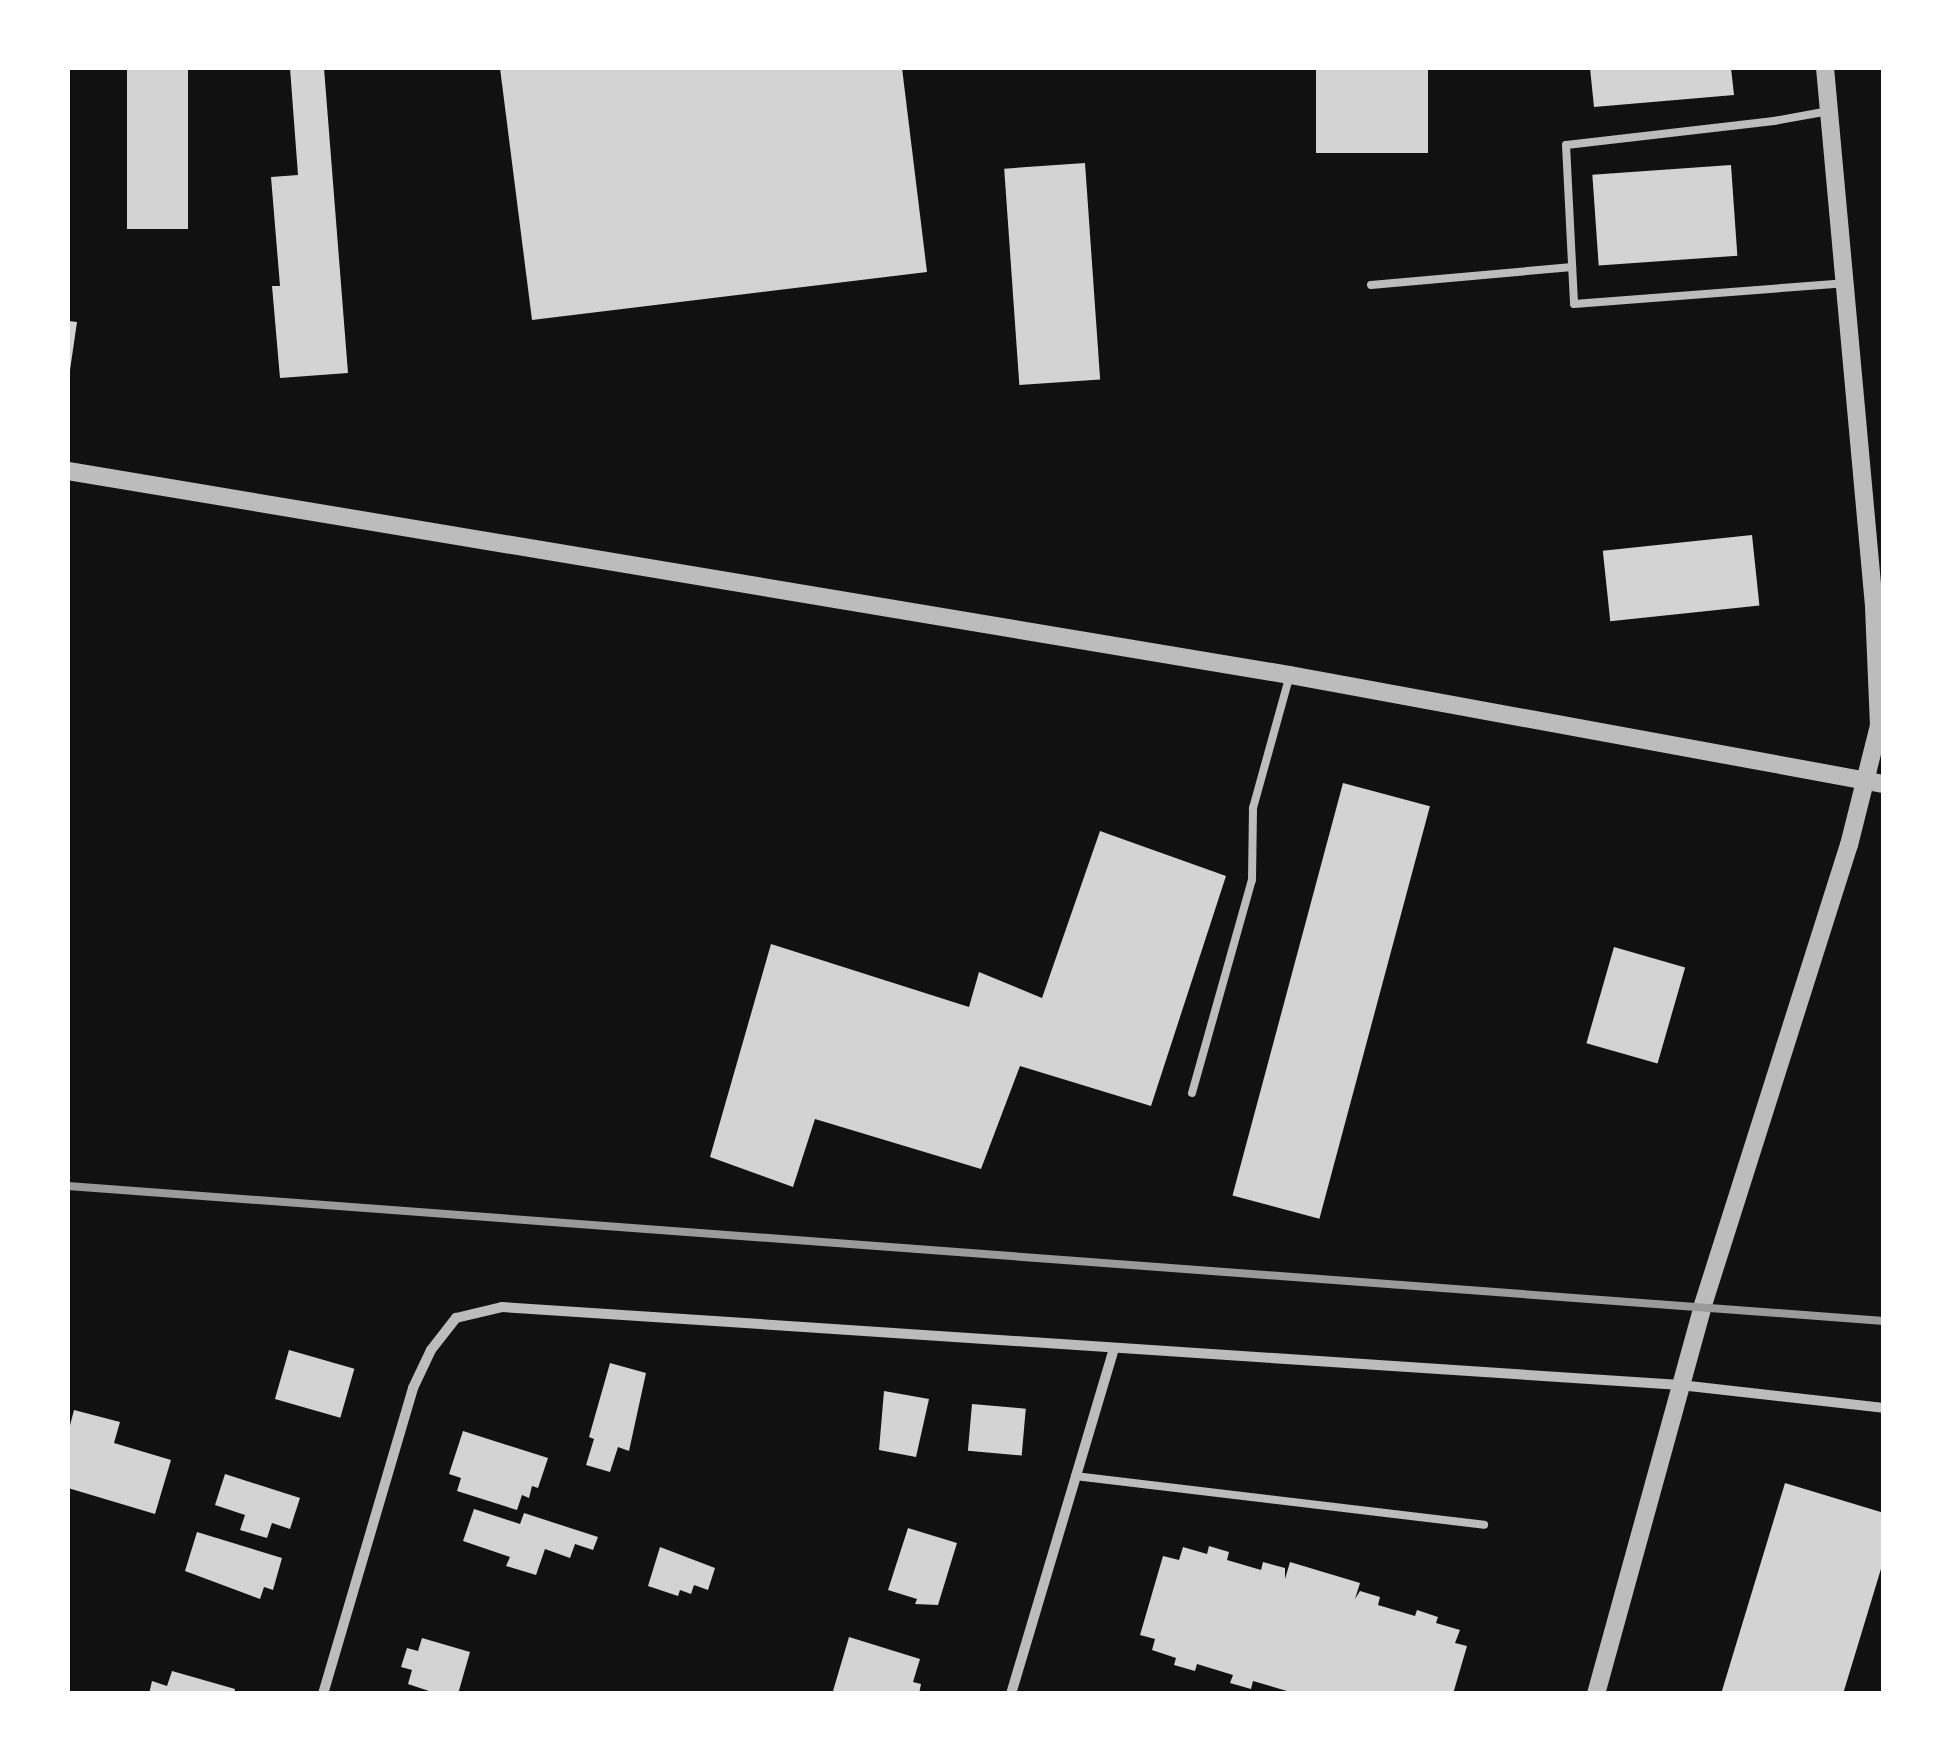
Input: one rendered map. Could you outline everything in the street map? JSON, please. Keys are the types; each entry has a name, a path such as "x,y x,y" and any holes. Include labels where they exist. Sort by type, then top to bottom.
{"street":[{"path":"1596,1694 1680,1384 1876,782 1879,726 1874,606 1825,68"},
{"path":"68,471 1290,675 1876,782"},
{"path":"323,1694 412,1388 430,1350 456,1318 502,1307 1680,1384 1884,1408"},
{"path":"1011,1694 1114,1348"}],"lane":[{"path":"1829,110 1774,121 1566,144 1574,304 1844,283"},
{"path":"1371,285 1572,267"},
{"path":"1192,1093 1252,880 1253,808 1290,675"},
{"path":"1075,1476 1484,1525"}],"building":[{"path":"127,68 188,68 188,229 127,229"},
{"path":"290,68 324,68 348,373 280,378 272,286 280,286 271,177 298,175"},
{"path":"500,68 902,68 927,272 532,320"},
{"path":"1316,68 1428,68 1428,153 1316,153"},
{"path":"1590,68 1731,68 1734,95 1594,107"},
{"path":"1085,163 1100,379 1019,385 1004,169"},
{"path":"1731,165 1737,256 1599,265 1592,175"},
{"path":"68,321 77,322 70,370 68,370"},
{"path":"1752,535 1759,606 1610,621 1603,551"},
{"path":"1343,783 1430,806 1319,1219 1232,1195"},
{"path":"1100,831 1226,876 1151,1106 1020,1066 981,1169 815,1119 793,1187 710,1157 771,944 969,1007 979,972 1042,998"},
{"path":"1614,947 1685,967 1658,1064 1586,1043"},
{"path":"289,1350 354,1369 340,1418 275,1399"},
{"path":"610,1363 646,1373 629,1451 618,1447 610,1472 586,1465 594,1439 589,1437"},
{"path":"884,1391 929,1399 916,1457 879,1450"},
{"path":"972,1404 1026,1409 1022,1456 968,1451"},
{"path":"74,1410 120,1422 114,1443 171,1460 155,1514 68,1488 68,1433"},
{"path":"463,1431 548,1458 538,1488 532,1486 529,1498 522,1495 517,1510 457,1491 461,1478 449,1474"},
{"path":"225,1474 300,1498 290,1529 272,1523 267,1538 240,1530 245,1515 215,1505"},
{"path":"1785,1483 1884,1513 1884,1559 1843,1694 1721,1694"},
{"path":"474,1509 520,1524 524,1513 598,1537 593,1550 575,1544 570,1558 545,1549 536,1575 506,1566 510,1557 463,1541"},
{"path":"908,1528 957,1543 938,1605 915,1604 917,1599 888,1590"},
{"path":"197,1532 282,1558 273,1590 264,1587 260,1599 185,1571"},
{"path":"1209,1546 1229,1552 1227,1560 1261,1570 1263,1562 1285,1568 1285,1579 1290,1562 1360,1583 1355,1599 1360,1591 1380,1597 1378,1605 1415,1616 1417,1610 1438,1617 1436,1623 1460,1630 1455,1643 1467,1646 1453,1694 1297,1694 1253,1681 1251,1689 1230,1683 1233,1675 1197,1664 1195,1671 1174,1665 1176,1658 1152,1650 1155,1639 1140,1635 1163,1556 1179,1560 1183,1547 1207,1554"},
{"path":"660,1547 715,1568 708,1590 694,1585 691,1594 680,1590 678,1596 648,1586"},
{"path":"849,1637 920,1659 913,1682 921,1684 919,1694 833,1691"},
{"path":"422,1638 470,1652 458,1694 438,1694 408,1684 412,1670 401,1667 407,1648 418,1651"},
{"path":"172,1671 235,1689 234,1694 149,1694 152,1681 167,1686"}],"railway":[{"path":"68,1186 1884,1321"}]}
